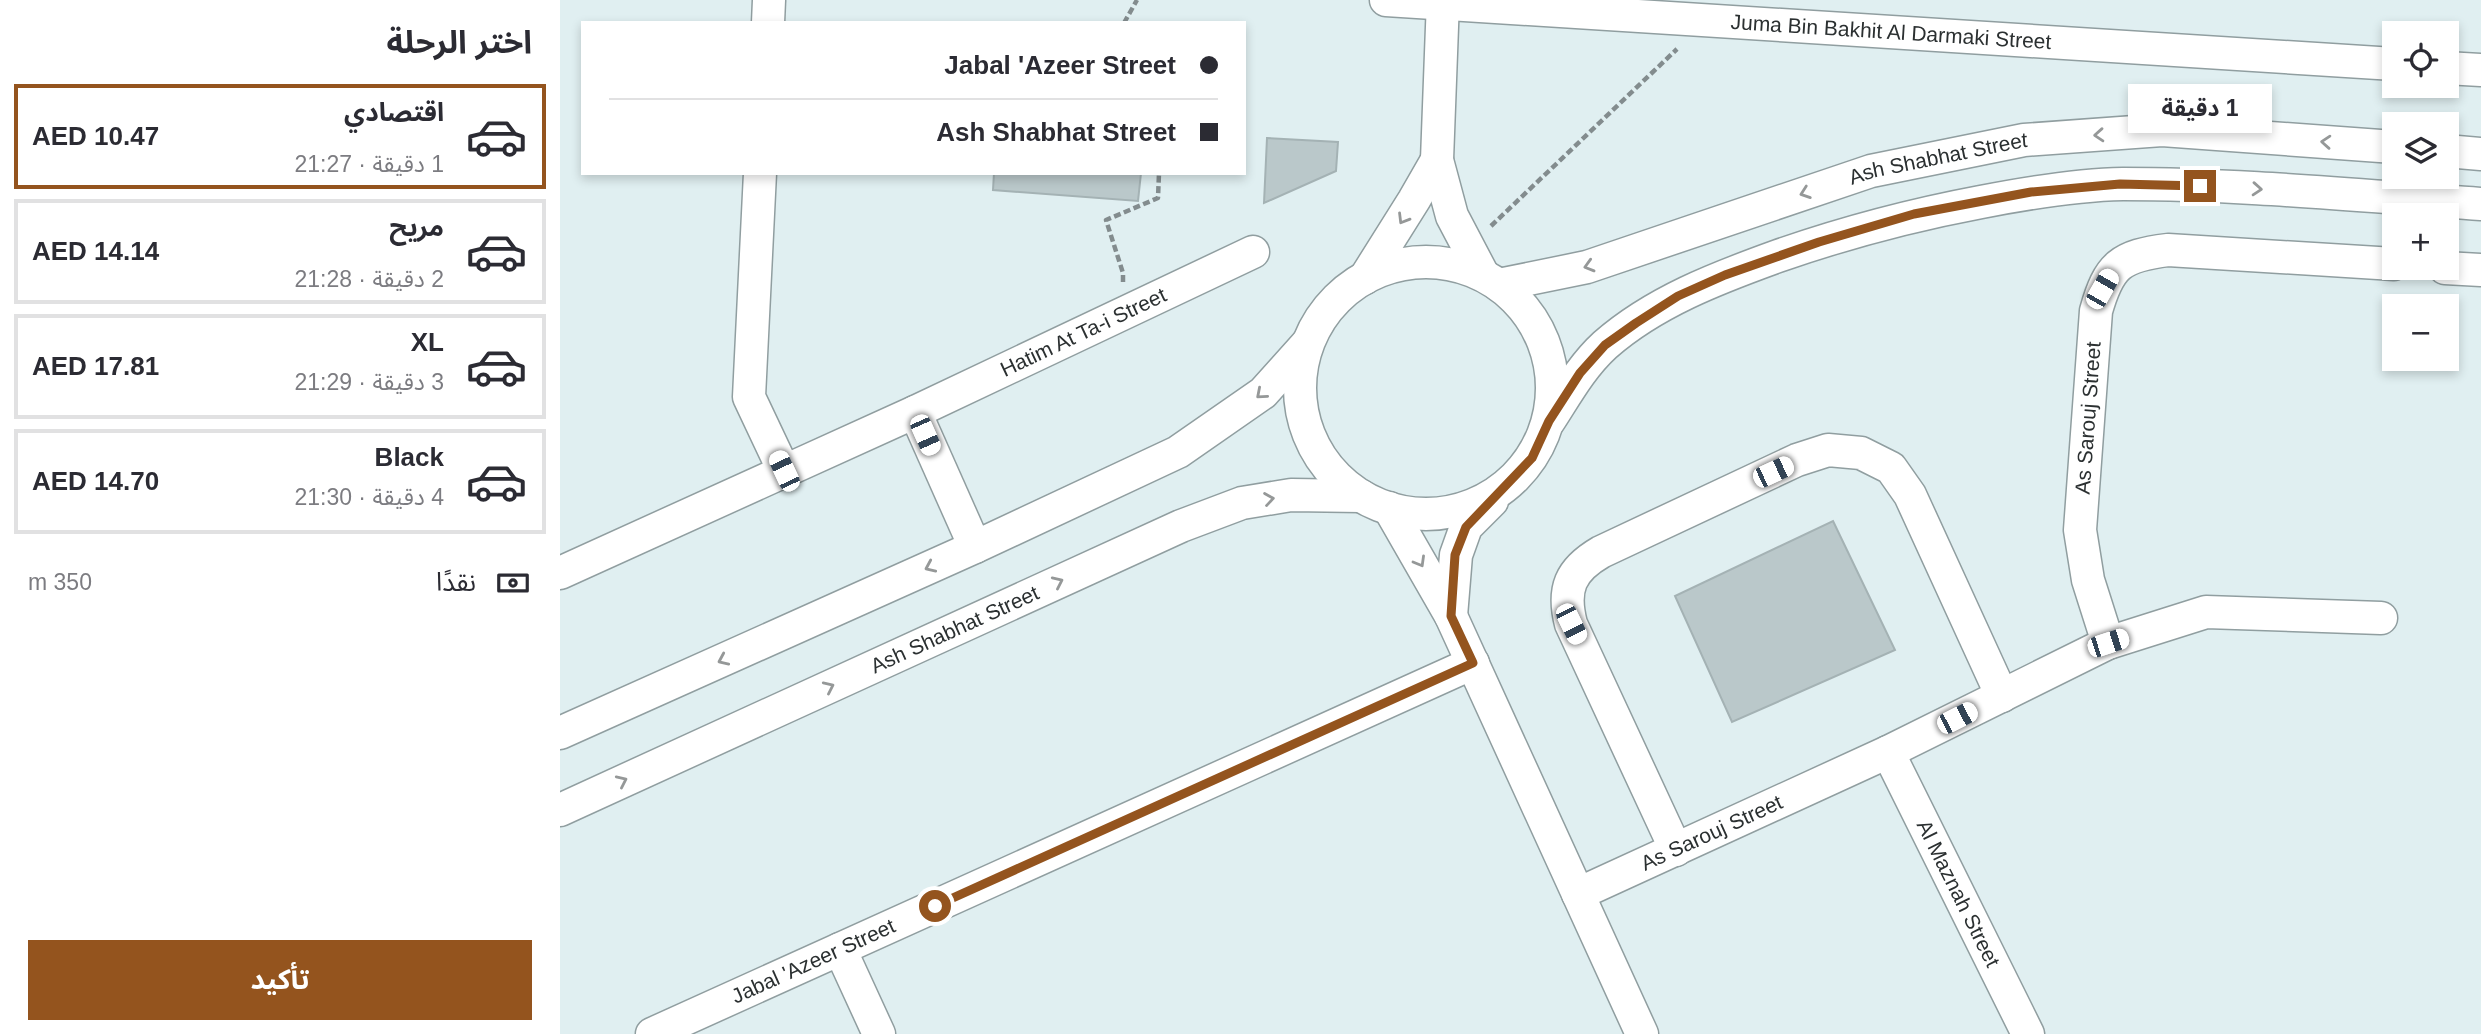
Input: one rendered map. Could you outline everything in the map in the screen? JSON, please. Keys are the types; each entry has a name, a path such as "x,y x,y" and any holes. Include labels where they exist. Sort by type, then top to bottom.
{"street":[{"path":"768,21 769,0"},
{"name":"Juma Bin Bakhit Al Darmaki Street","path":"1387,0 2382,63"},
{"path":"1443,2 1437,160 1452,216 1483,270 1527,312 1546,345 1553,383 1549,421"},
{"path":"2459,69 2481,70"},
{"name":"Ash Shabhat Street","path":"1483,270 1587,267 1871,171 2024,140 2162,130 2382,146"},
{"path":"2459,152 2481,154"},
{"path":"1365,278 1437,160"},
{"path":"760,175 750,397 784,471"},
{"path":"1451,616 1455,555 1466,527 1532,458 1549,421 1580,373 1605,345 1678,296 1725,275 1819,242 1914,214 2031,192 2120,184 2227,187 2385,203"},
{"path":"2459,206 2481,204"},
{"name":"As Sarouj Street","path":"2108,643 2088,580 2080,530 2096,312 2102,289 2112,272 2125,260 2143,253 2168,250 2382,263"},
{"name":"Hatim At Ta-i Street","path":"560,573 915,412 1253,252"},
{"path":"560,733 975,547 1178,452 1263,393 1307,344 1327,310 1341,295 1365,278 1403,264 1444,263 1483,270"},
{"path":"2459,269 2481,270"},
{"path":"1307,344 1299,387 1306,430 1328,468 1375,502 1451,616 1642,1034"},
{"path":"915,412 975,547"},
{"path":"1676,849 1571,624 1567,607 1568,590 1574,574 1586,561 1613,546 1797,460 1828,450 1861,453 1891,468 1910,495 2002,696"},
{"name":"Ash Shabhat Street","path":"560,810 1181,526 1242,503 1291,495 1375,502 1418,515 1449,513 1478,504 1504,488"},
{"name":"As Sarouj Street","path":"1578,894 1888,752 2108,643 2206,612 2381,618"},
{"name":"Jabal 'Azeer Street","path":"652,1034 1473,663"},
{"name":"Al Maznah Street","path":"1888,752 2028,1034"},
{"path":"840,949 879,1034"}],"path":[{"path":"1125,21 1137,0"},
{"path":"1483,270 1707,20"},
{"path":"1123,314 1123,273 1106,220 1158,198 1159,175"}],"building":[{"path":"1267,138 1338,142 1336,171 1264,203"},
{"path":"994,175 1141,175 1138,201 993,190"},
{"path":"1833,521 1895,650 1732,722 1675,596"}],"route":[{"path":"935,906 1473,663 1451,616 1455,555 1466,527 1532,458 1549,421 1580,373 1605,345 1678,296 1725,275 1819,242 1914,214 2031,192 2120,184 2200,186"}]}
